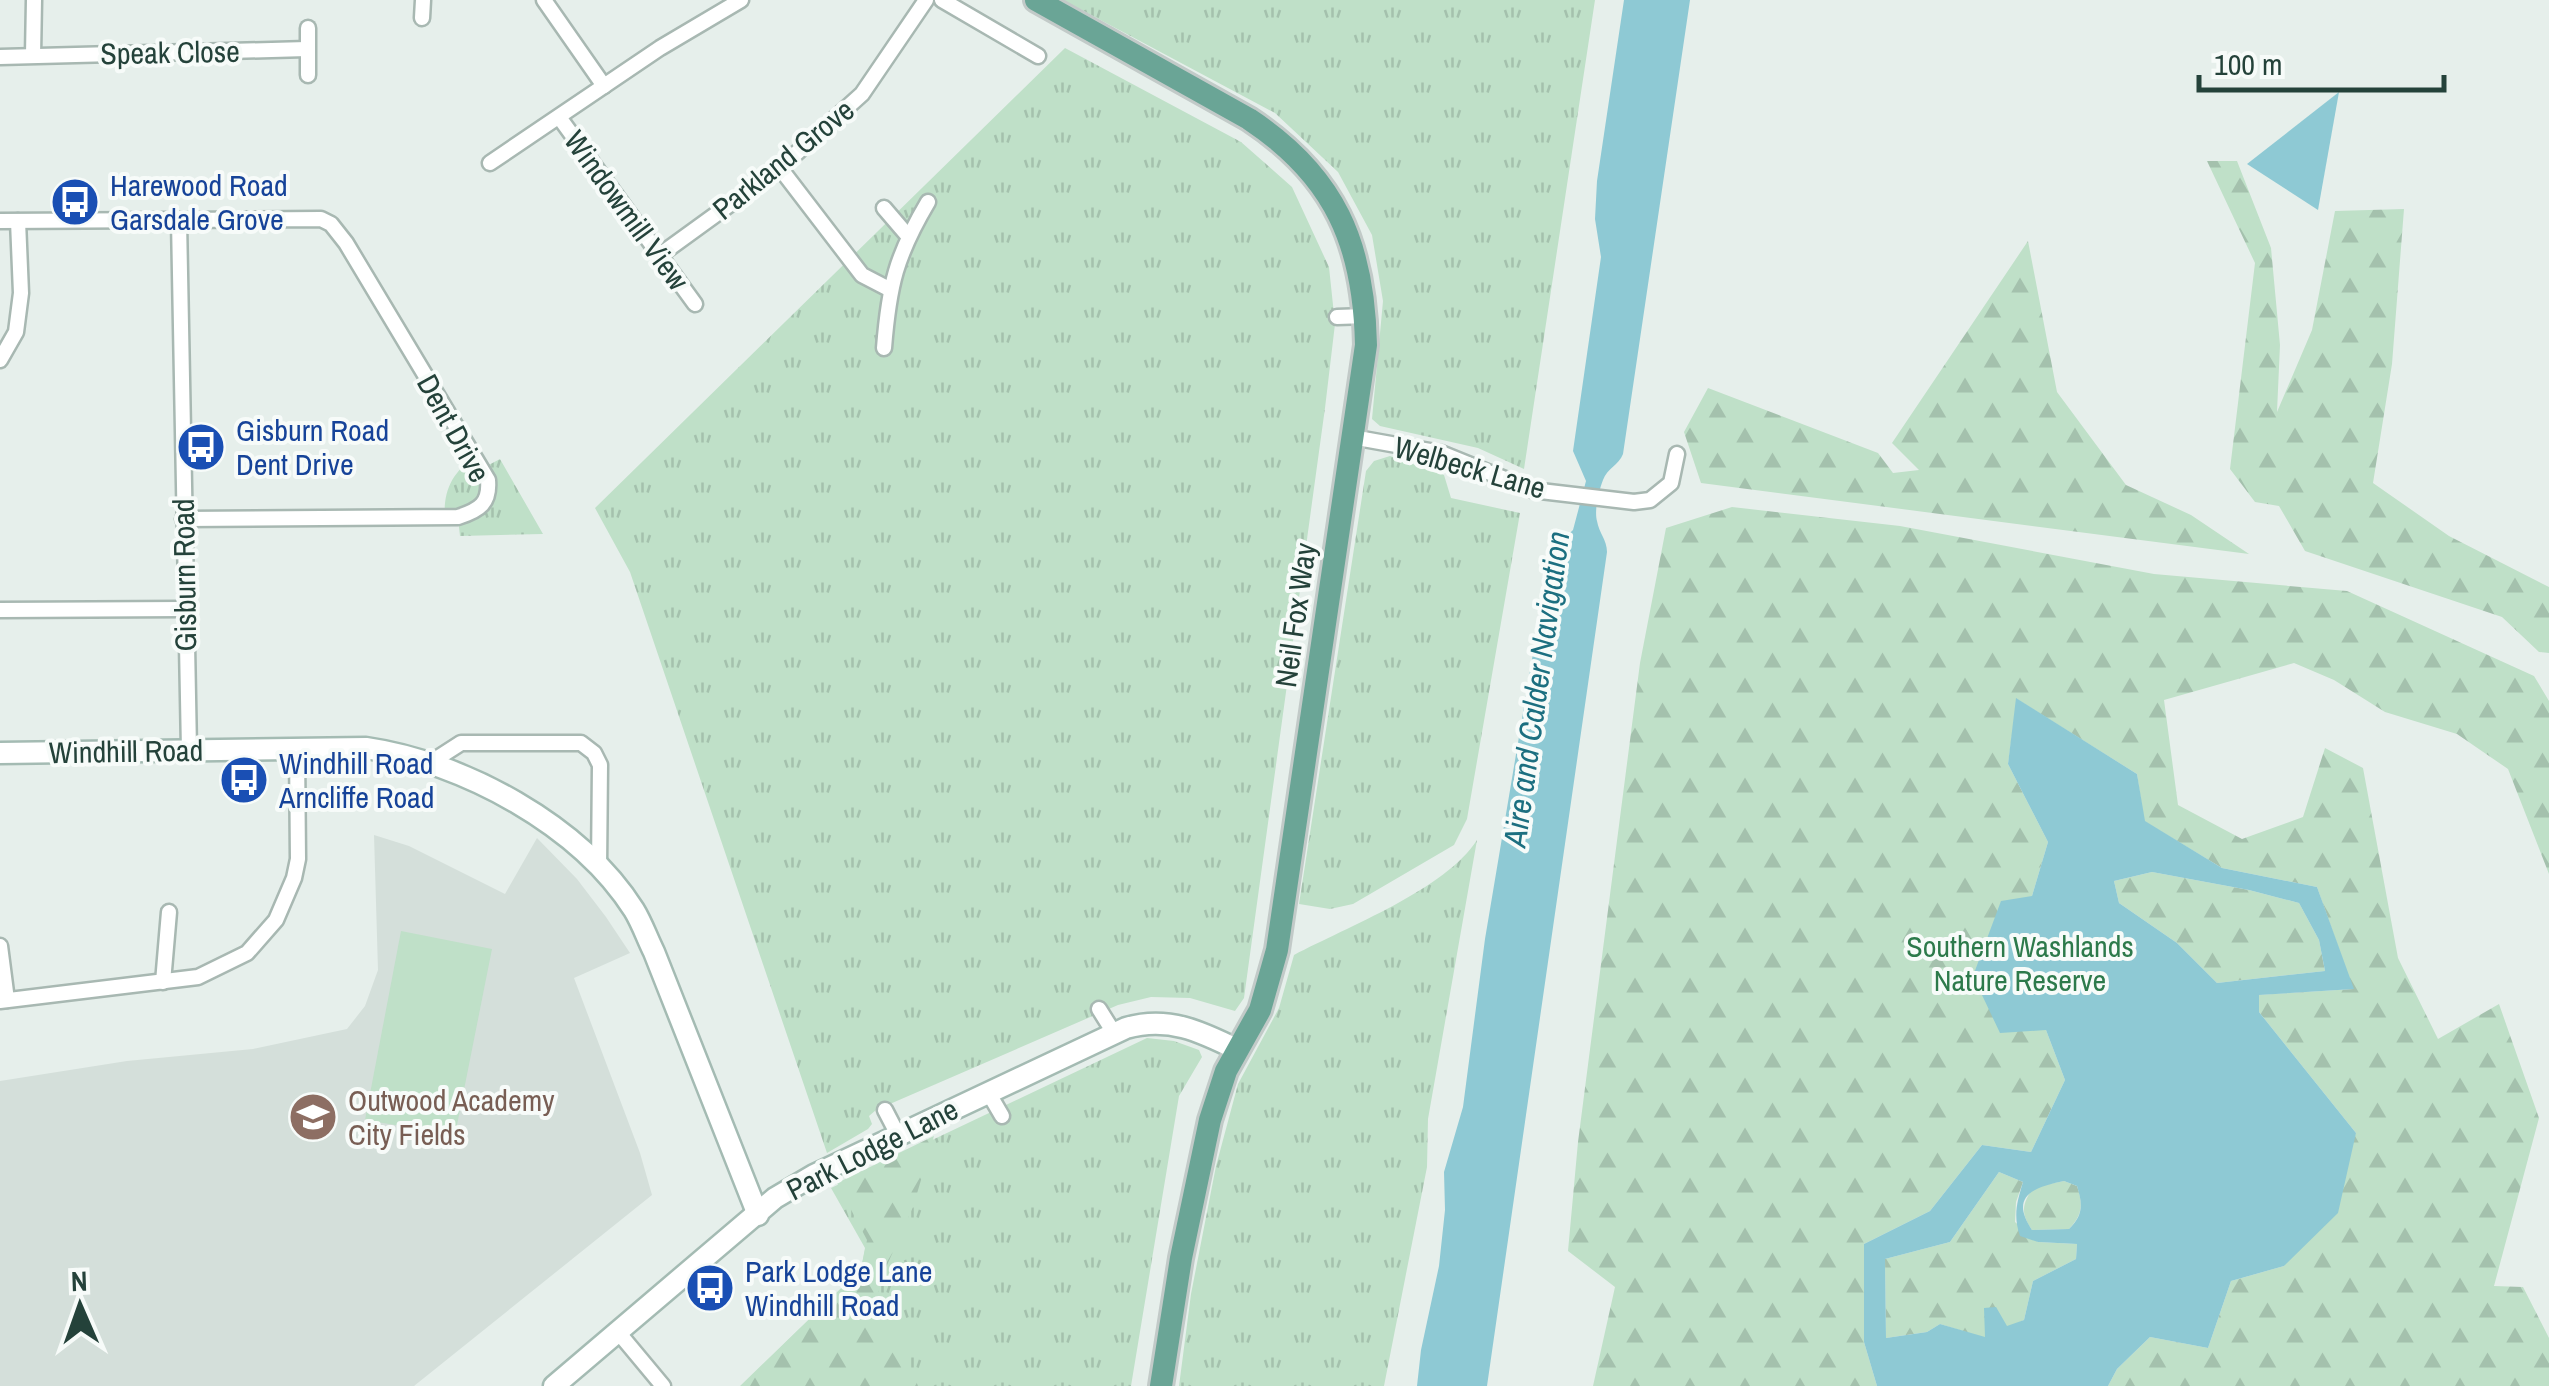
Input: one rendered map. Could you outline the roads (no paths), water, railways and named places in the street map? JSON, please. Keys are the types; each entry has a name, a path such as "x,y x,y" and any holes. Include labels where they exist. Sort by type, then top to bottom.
{"main road":[{"name":"Neil Fox Way","path":"1036,0 1249,119 1282,143 1327,192 1350,235 1366,316 1366,345 1278,950 1260,1010 1218,1096 1198,1165 1161,1386"}],"street":[{"path":"33,55 34,0"},
{"path":"422,18 424,0"},
{"path":"544,0 604,86"},
{"path":"490,164 660,48 742,0"},
{"name":"Parkland Grove","path":"660,255 780,168 862,94 926,0"},
{"path":"942,0 1038,56"},
{"path":"308,28 308,75"},
{"name":"Speak Close","path":"0,57 308,49"},
{"name":"Windowmill View","path":"560,116 695,304"},
{"path":"780,168 862,275 889,288"},
{"path":"884,348 889,288 908,236 928,202"},
{"path":"884,208 908,236"},
{"name":"Dent Drive","path":"179,220 312,217 331,224 476,456 490,494 473,512 445,518 183,519"},
{"path":"0,220 179,220"},
{"name":"Gisburn Road","path":"179,220 189,750"},
{"path":"0,360 16,332 22,293 18,221"},
{"path":"1336,317 1366,316"},
{"name":"Welbeck Lane","path":"1352,437 1420,447 1478,466 1532,490 1620,501 1645,501 1663,491 1672,483 1677,454"},
{"path":"0,610 184,609"},
{"path":"430,763 461,742 581,743 594,753 600,765 599,868"},
{"path":"0,946 4,1001 198,977 247,953 276,920 298,859 297,748"},
{"name":"Windhill Road","path":"0,753 366,748 396,752 472,777 541,819 599,868 634,910 758,1215"},
{"path":"163,982 169,912"},
{"path":"1099,1009 1114,1033"},
{"name":"Park Lodge Lane","path":"554,1386 788,1188 1139,1024 1171,1023 1238,1050"},
{"path":"988,1092 1002,1116"},
{"path":"885,1110 898,1135"},
{"path":"618,1332 662,1386"}],"water":[{"name":"Aire and Calder Navigation","path":"1624,0 1690,0 1623,454 1605,476 1597,506 1597,521 1607,552 1487,1386 1417,1386 1439,1266 1445,1210 1444,1172 1463,1107 1485,939 1550,552 1573,530 1586,481 1573,451 1601,257 1595,219 1597,181"},
{"path":"2339,92 2318,210 2247,164"},
{"path":"2016,698 2137,774 2145,821 2222,868 2317,887 2354,989 2259,995 2259,1012 2356,1133 2338,1213 2284,1266 2231,1281 2208,1348 2150,1337 2117,1369 2108,1386 1877,1386 1864,1342 1864,1244 1930,1211 1982,1145 2031,1152 2065,1080 2046,1030 2000,1033 1973,976 2001,901 2032,896 2048,842 2008,764","holes":["2152,872 2299,903 2319,940 2325,971 2217,983 2177,943 2119,903 2114,881","1999,1172 2023,1182 2017,1209 2020,1236 2038,1242 2077,1244 2076,1259 2033,1281 2024,1320 2007,1326 1996,1307 1984,1308 1985,1337 1940,1324 1927,1332 1886,1338 1885,1259 1950,1242","2064,1181 2077,1186 2081,1204 2077,1219 2069,1229 2032,1230 2023,1209 2024,1201 2035,1190"]}],"place":[{"name":"Harewood Road Garsdale Grove","path":"75,202"},
{"name":"Gisburn Road Dent Drive","path":"201,447"},
{"name":"Windhill Road Arncliffe Road","path":"244,780"},
{"name":"Outwood Academy City Fields","path":"313,1117"},
{"name":"Park Lodge Lane Windhill Road","path":"710,1288"}],"park label":[{"name":"Southern Washlands Nature Reserve","path":"2020,963"}]}
